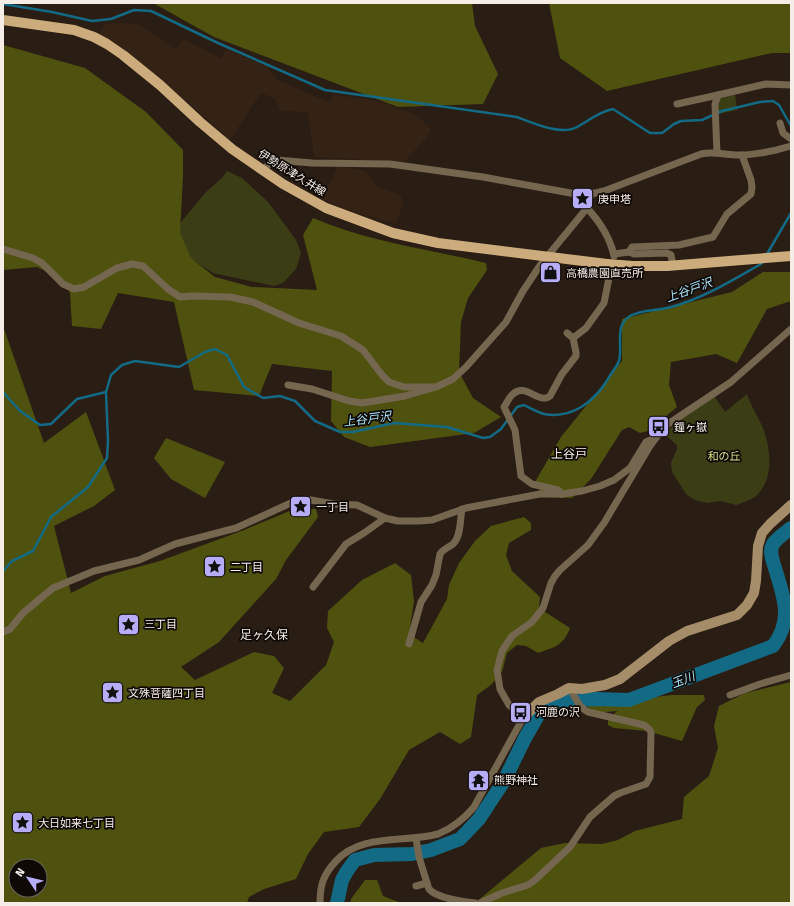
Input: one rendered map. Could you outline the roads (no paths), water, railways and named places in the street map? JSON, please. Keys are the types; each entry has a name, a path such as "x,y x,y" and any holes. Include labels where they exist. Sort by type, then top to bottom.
{"main road":[{"name":"伊勢原津久井線","path":"3,20 74,30 94,37 107,44 160,85 232,149 283,184 326,208 393,233 438,243 547,258 608,269 633,266 673,266 788,256"}],"street":[{"path":"677,104 766,84 791,85"},
{"path":"717,153 715,104 718,95"},
{"path":"780,123 783,133 791,139"},
{"path":"263,170 270,163 277,160 312,163 390,164 483,177 576,194 591,194 701,154 717,153 742,155 765,153 791,146"},
{"path":"629,252 632,247 679,245 713,237 727,214 750,194 752,187 751,180 742,155"},
{"path":"288,385 312,389 349,402 362,403 405,396 436,387 453,379 500,329 511,314 523,291 541,264 587,208 591,194"},
{"path":"587,208 606,232 614,255 629,252 634,254 667,253 671,255 673,266"},
{"path":"3,249 33,258 42,263 63,284 74,289 84,287 117,268 132,264 143,266 168,289 180,297 230,297 253,302 299,323 341,336 363,350 389,382 404,387 436,387"},
{"path":"562,494 558,490 532,484 520,476 518,448 514,430 504,407 512,394 517,392 530,392 543,399 547,399 550,396 562,374 576,356 570,336 586,328 604,303 608,269"},
{"path":"523,718 509,705 500,689 497,670 502,651 512,636 532,622 543,608 551,583 555,576 588,545 604,523 630,477 665,426 731,382 791,329"},
{"path":"3,632 10,629 23,613 53,588 94,571 139,560 175,544 236,528 293,502 311,500 333,504 357,505 385,518 398,521 432,520 462,509 540,494 582,492 614,480 630,468 646,442 657,436"},
{"path":"320,903 320,886 325,875 339,857 348,850 364,844 438,834 449,829 466,817 474,807 523,718 539,702 558,694 582,690 620,679 669,641 690,629 737,615 754,593 758,546 762,534 770,524 791,505"},
{"path":"409,644 421,602 432,585 436,575 441,551 454,543 458,537 462,509"},
{"path":"313,587 346,544 385,518"},
{"path":"730,695 791,675"},
{"path":"480,903 502,893 528,885 535,880 570,847 586,822 602,807 620,793 642,786 650,777 650,730 644,725 588,712 580,707 572,691"},
{"path":"416,838 418,853 430,890 439,895 475,903"},
{"path":"416,886 427,883"}],"waterway":[{"path":"3,4 52,12 92,21 111,19 134,10 151,11 218,43 325,90 517,117 547,128 563,130 577,127 598,114 613,109 650,133 662,133 674,124 681,121 702,120 722,111 760,102 773,101 779,105 791,126"},
{"name":"上谷戸沢","path":"767,254 791,213"},
{"name":"上谷戸沢","path":"3,571 12,561 33,551 51,517 88,487 107,458 108,441 106,392 111,375 122,365 135,361 179,367 205,352 215,349 227,355 244,387 263,398 280,396 295,401 315,421 340,432 353,432 394,423 447,427 483,438 490,437 501,429 517,407 524,405 541,413 554,415 573,411 589,402 602,387 619,361 622,325 630,316 640,312 671,307 695,299 728,283 762,262"},
{"path":"3,392 19,410 40,425 51,424 77,399 106,392"},
{"name":"玉川","path":"337,903 342,880 355,860 374,855 412,854 431,850 460,839 479,819 504,781 525,738 540,712 555,703 568,700 629,700 773,646 783,626 785,607 771,549 773,544 791,528"}],"place":[{"name":"庚申塔","path":"583,199"},
{"name":"高橋農園直売所","path":"550,273"},
{"name":"鐘ヶ嶽","path":"658,427"},
{"name":"一丁目","path":"301,507"},
{"name":"二丁目","path":"214,567"},
{"name":"三丁目","path":"128,624"},
{"name":"文殊菩薩四丁目","path":"112,693"},
{"name":"河鹿の沢","path":"520,712"},
{"name":"熊野神社","path":"479,780"},
{"name":"大日如来七丁目","path":"22,823"}],"district":[{"name":"上谷戸","path":"569,454"},
{"name":"足ヶ久保","path":"264,635"}],"park label":[{"name":"和の丘","path":"724,456"}]}
